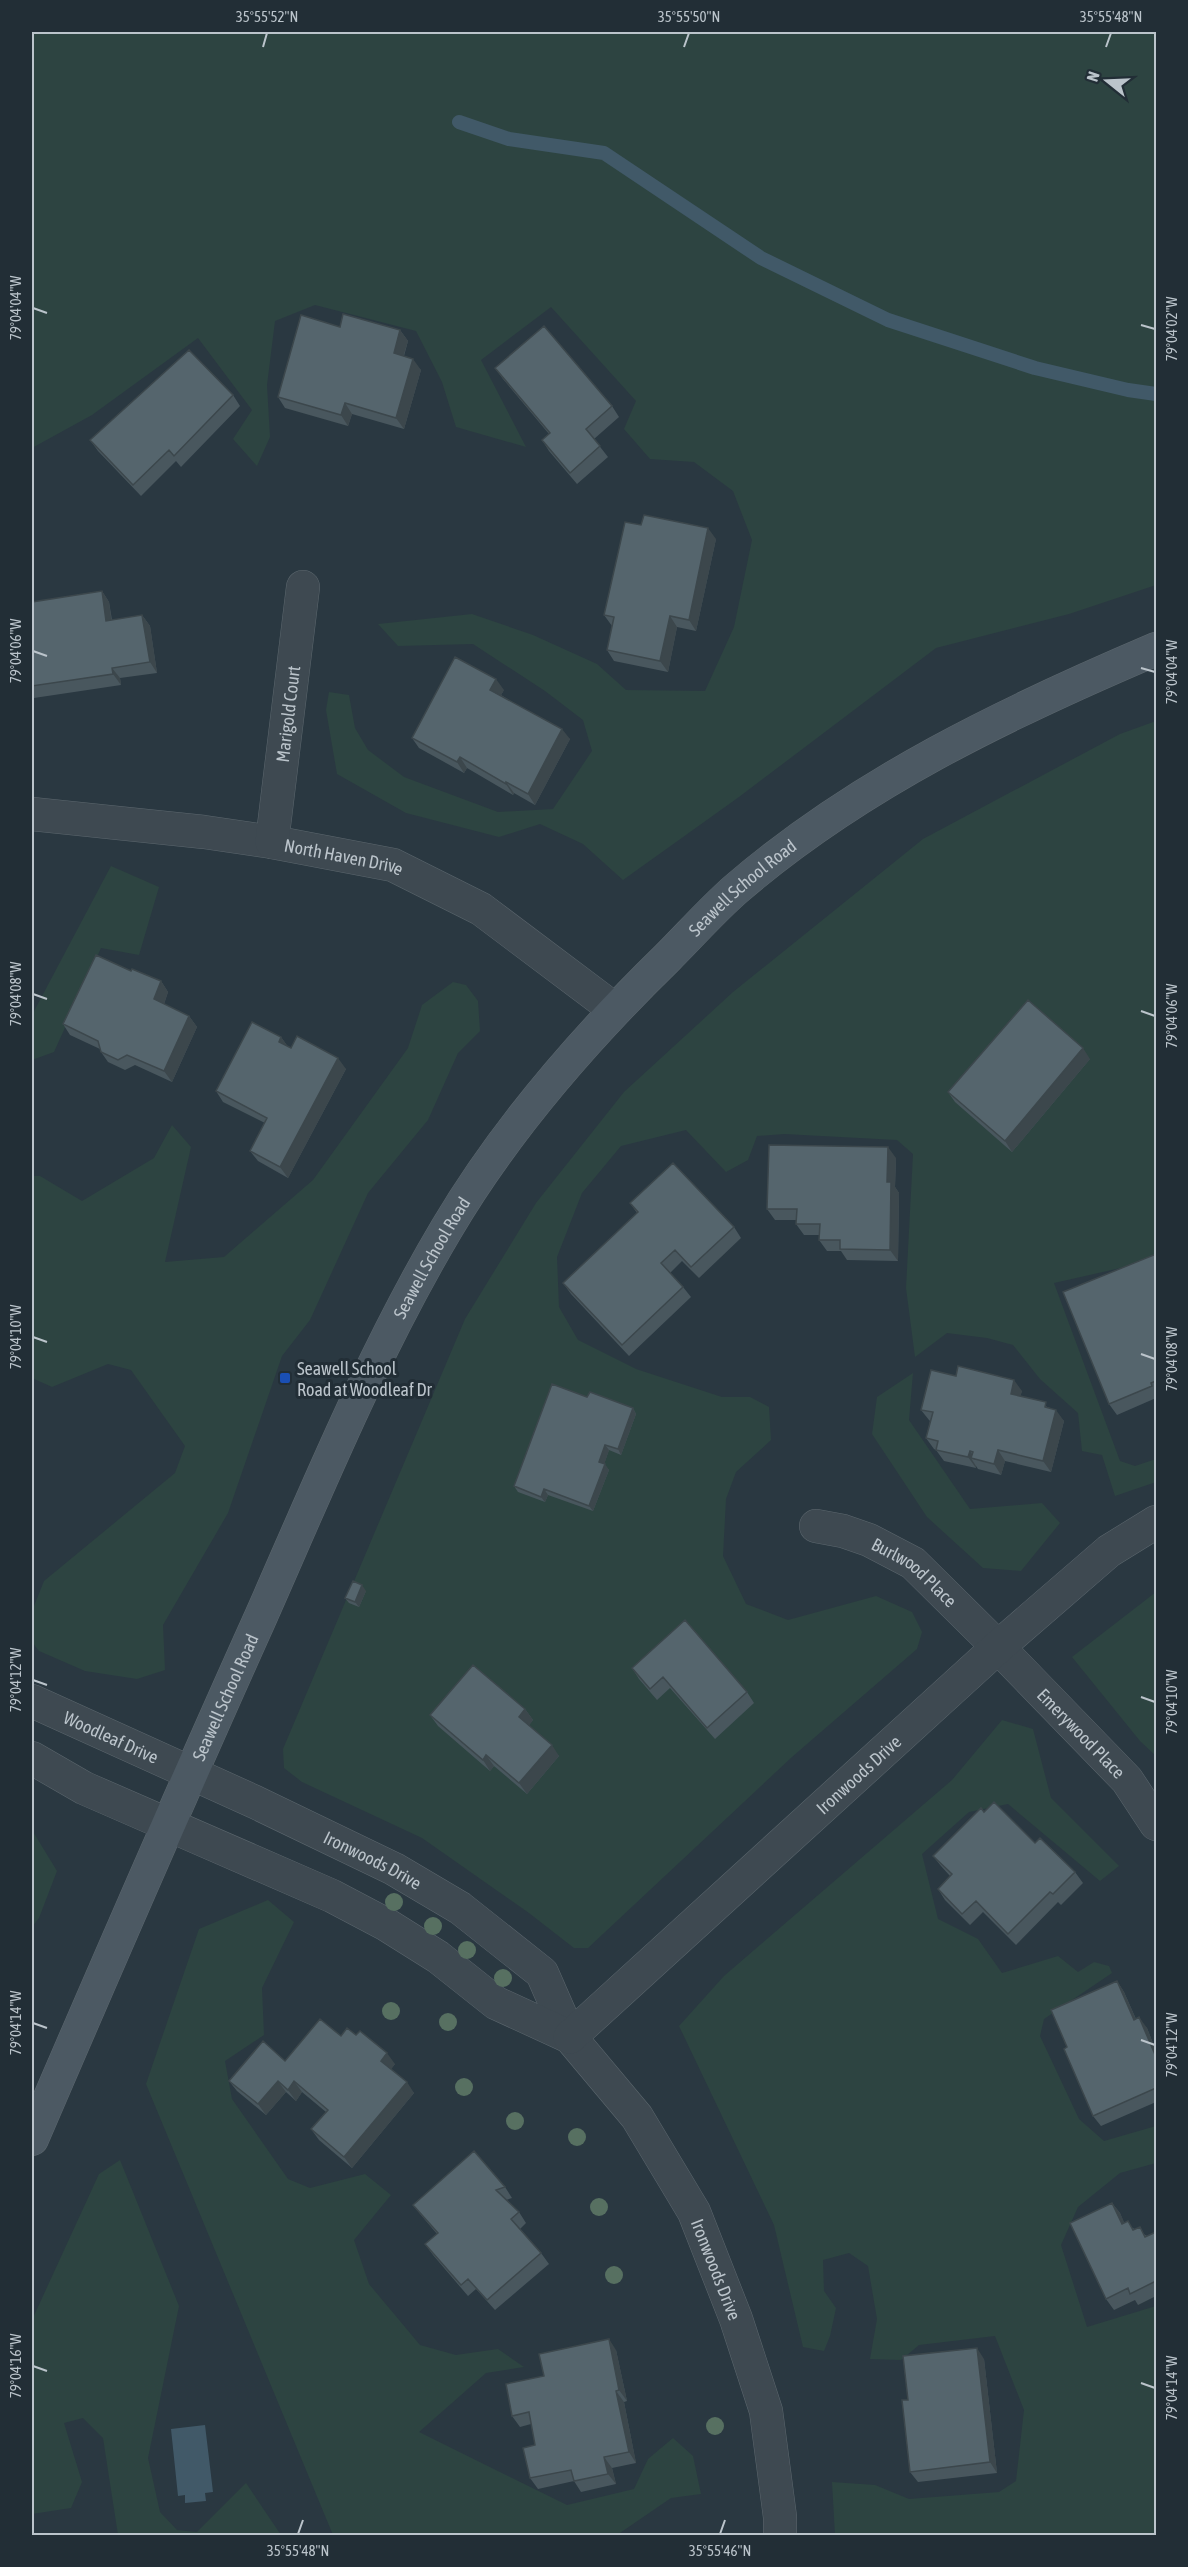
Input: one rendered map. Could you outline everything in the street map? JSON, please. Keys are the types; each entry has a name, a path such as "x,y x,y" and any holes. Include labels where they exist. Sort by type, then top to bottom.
{"street":[{"name":"Marigold Court","path":"272,842 303,587"},
{"name":"Seawell School Road","path":"32,2139 190,1774 373,1365 449,1225 494,1157 535,1102 614,1010 735,890 835,814 957,741 1069,686 1156,649"},
{"name":"North Haven Drive","path":"32,814 272,842 393,865 481,909 614,1010"},
{"name":"Ironwoods Drive","path":"570,2037 998,1647 1109,1551 1156,1522"},
{"name":"Burlwood Place","path":"816,1526 843,1531 869,1540 913,1563 998,1647"},
{"name":"Emerywood Place","path":"998,1647 1127,1780 1156,1824"},
{"name":"Woodleaf Drive","path":"32,1701 190,1774"},
{"path":"32,1758 84,1788 168,1824"},
{"name":"Ironwoods Drive","path":"190,1774 255,1802 394,1869 460,1908 542,1973 570,2037 637,2117 694,2212 736,2319 766,2411 780,2517 780,2535"},
{"name":"Ironwoods Drive","path":"168,1824 332,1896 438,1957 496,2003 570,2037"}],"green space":[{"path":"32,32 1156,32 1156,585 1069,614 936,648 739,797 623,880 583,844 540,824 499,837 406,813 337,774 326,710 329,692 349,695 355,728 368,750 404,777 498,812 553,809 592,751 583,720 545,691 473,644 398,646 378,624 472,614 533,635 597,664 626,690 705,691 734,627 752,540 733,491 694,462 650,459 624,429 636,401 551,307 481,360 526,447 456,427 442,382 416,331 315,305 275,321 267,385 270,437 257,466 233,439 252,410 198,338 92,415 32,448"},
{"path":"1156,721 1156,1260 1054,1283 1120,1461 1135,1466 1156,1459 1156,1482 1115,1496 1102,1455 1082,1451 1078,1413 1040,1379 1013,1345 987,1338 947,1333 915,1357 906,1288 913,1154 897,1140 784,1134 757,1136 748,1160 726,1172 686,1130 621,1146 582,1193 557,1257 559,1307 578,1340 636,1369 722,1397 750,1397 769,1407 771,1440 736,1472 726,1499 723,1556 746,1604 788,1620 876,1596 912,1612 922,1632 917,1649 792,1757 588,1948 574,1948 529,1913 422,1838 302,1782 284,1768 283,1749 465,1319 536,1203 624,1092 733,992 923,839 1120,734"},
{"path":"111,866 159,887 139,955 101,948 54,1052 32,1060 32,1015"},
{"path":"453,982 466,985 478,1001 480,1031 458,1053 428,1120 368,1193 310,1320 282,1356 228,1513 163,1625 165,1670 137,1679 85,1671 39,1651 32,1642 32,1611 44,1581 175,1473 185,1446 131,1370 108,1364 52,1387 32,1378 32,1176 40,1176 82,1201 154,1158 172,1125 191,1147 165,1262 224,1257 313,1180 408,1048 422,1005"},
{"path":"913,1373 909,1420 970,1509 1042,1503 1060,1523 1021,1571 983,1568 927,1517 872,1434 877,1397"},
{"path":"1156,1592 1156,1756 1140,1741 1072,1657"},
{"path":"1002,1720 1033,1729 1051,1798 1119,1866 1100,1881 1008,1804 969,1812 922,1854 938,1919 978,1939 1002,1973 1058,1956 1078,1972 1094,1962 1109,1966 1112,1973 1044,2019 1040,2036 1079,2119 1104,2141 1156,2126 1156,2163 1120,2173 1078,2207 1061,2245 1087,2327 1156,2306 1156,2535 835,2535 832,2482 875,2485 909,2499 999,2492 1016,2481 1024,2410 995,2336 919,2345 901,2360 870,2359 877,2319 868,2266 849,2253 823,2260 824,2291 836,2308 824,2351 803,2347 774,2225 679,2026 724,1976 952,1780"},
{"path":"32,1830 57,1871 39,1918 32,1927"},
{"path":"268,1900 294,1922 262,1988 264,2035 225,2061 232,2099 288,2179 310,2188 365,2174 391,2195 354,2240 369,2284 420,2345 456,2355 498,2349 524,2367 486,2373 419,2432 567,2505 634,2489 648,2459 673,2438 693,2456 701,2494 671,2498 617,2535 333,2535 146,2084 199,1929"},
{"path":"120,2160 179,2306 148,2458 160,2512 177,2530 197,2532 246,2483 281,2535 118,2535 103,2438 83,2418 64,2423 82,2482 71,2508 32,2514 32,2320 99,2174"}],"water":[{"path":"205,2425 213,2492 205,2493 206,2501 185,2503 185,2495 178,2496 171,2429"}],"building":[{"path":"343,314 400,330 394,353 413,359 396,418 345,403 341,415 278,397 301,315 340,327"},
{"path":"544,326 612,406 586,429 600,446 570,473 542,440 550,433 495,368"},
{"path":"189,350 233,395 174,456 169,450 133,485 90,440"},
{"path":"644,515 708,528 689,620 670,616 660,661 607,650 614,617 604,615 625,522 641,525"},
{"path":"102,591 106,621 142,615 150,662 112,668 113,674 32,686 32,602"},
{"path":"455,657 496,679 490,690 562,729 528,794 460,757 457,762 412,738"},
{"path":"96,955 131,971 132,969 161,981 154,999 189,1016 164,1071 127,1055 118,1060 101,1052 98,1041 63,1024"},
{"path":"1028,1000 1083,1048 1005,1141 948,1092"},
{"path":"252,1022 281,1037 279,1042 291,1048 297,1036 338,1058 280,1167 250,1151 267,1118 216,1091"},
{"path":"769,1145 888,1147 887,1182 891,1182 890,1250 840,1249 840,1240 819,1240 820,1224 796,1224 797,1209 767,1209"},
{"path":"673,1163 734,1227 691,1267 675,1250 661,1263 683,1287 622,1345 563,1283 638,1212 630,1203"},
{"path":"1156,1254 1156,1381 1151,1383 1152,1386 1109,1404 1063,1292"},
{"path":"958,1366 1014,1380 1011,1394 1046,1402 1045,1407 1056,1410 1043,1461 998,1450 994,1464 971,1458 973,1452 970,1451 968,1457 936,1450 938,1441 926,1438 933,1412 921,1410 931,1370 956,1376"},
{"path":"552,1384 587,1397 590,1392 633,1408 618,1449 605,1445 599,1462 605,1464 589,1506 544,1489 541,1497 514,1486"},
{"path":"353,1581 362,1585 355,1602 345,1598"},
{"path":"685,1620 747,1692 707,1728 663,1677 650,1689 632,1668"},
{"path":"473,1665 525,1709 519,1717 552,1745 519,1783 486,1755 483,1760 430,1715"},
{"path":"994,1802 1035,1843 1040,1838 1075,1872 1053,1894 1050,1892 1008,1934 976,1901 962,1914 938,1889 952,1874 933,1856 981,1808 984,1812"},
{"path":"1117,1981 1134,2020 1139,2017 1156,2057 1156,2088 1093,2116 1064,2049 1067,2047 1051,2010"},
{"path":"320,2019 341,2036 347,2028 356,2035 360,2031 387,2053 381,2061 407,2082 344,2157 311,2129 328,2110 294,2081 288,2090 278,2081 258,2104 229,2081 263,2041 285,2061"},
{"path":"474,2151 505,2187 496,2190 519,2212 511,2219 541,2253 487,2300 468,2279 461,2285 425,2244 438,2233 413,2205"},
{"path":"1112,2203 1122,2224 1128,2221 1133,2230 1140,2227 1145,2237 1156,2232 1156,2281 1130,2294 1128,2288 1106,2299 1070,2223"},
{"path":"609,2339 619,2390 616,2391 629,2452 604,2457 608,2474 574,2481 571,2470 530,2478 523,2448 535,2445 529,2412 512,2416 506,2384 544,2376 539,2354"},
{"path":"977,2348 990,2462 910,2472 902,2400 908,2400 903,2356"}],"waterway":[{"path":"459,122 509,139 604,153 761,258 888,320 1035,368 1128,390 1156,394"}],"place":[{"name":"Seawell School Road at Woodleaf Dr","path":"285,1378"}]}
